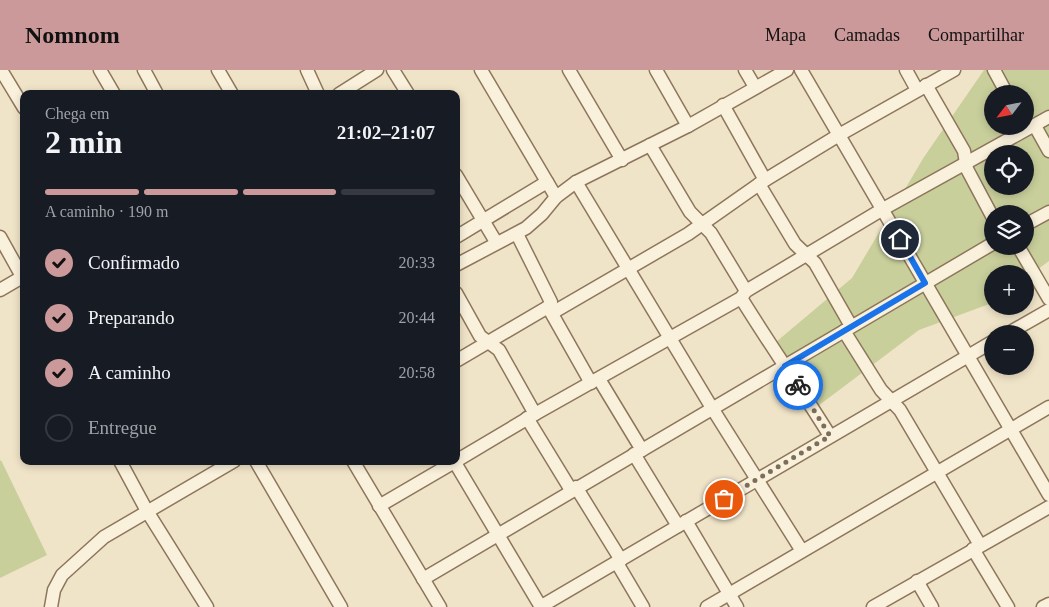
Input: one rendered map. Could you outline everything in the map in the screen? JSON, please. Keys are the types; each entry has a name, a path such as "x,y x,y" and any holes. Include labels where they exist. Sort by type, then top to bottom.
{"street":[{"path":"100,70 112,90"},
{"path":"144,70 155,90"},
{"path":"218,70 230,90"},
{"path":"307,70 316,90"},
{"path":"345,90 377,70"},
{"path":"393,70 406,90"},
{"path":"482,70 556,197"},
{"path":"569,70 622,160"},
{"path":"656,70 688,126"},
{"path":"745,70 755,87"},
{"path":"460,263 496,242 517,234 536,220 556,197 576,182 688,126 787,70"},
{"path":"801,70 1049,495"},
{"path":"906,70 922,88 964,151 967,170 986,205"},
{"path":"460,359 628,269 703,224 762,182 839,135 954,70"},
{"path":"994,70 1002,85"},
{"path":"5,73 20,101"},
{"path":"723,105 795,244 815,263 881,390 892,401 938,474 1008,607"},
{"path":"1034,125 1049,118"},
{"path":"1034,133 1049,151"},
{"path":"460,458 531,416 671,339 883,209 1015,135"},
{"path":"650,146 690,212 703,224 744,294 776,355 830,436"},
{"path":"460,182 496,242"},
{"path":"460,235 547,182"},
{"path":"576,182 712,408 802,551"},
{"path":"1034,220 1049,212"},
{"path":"517,234 551,302 550,310 682,524 737,607"},
{"path":"0,237 20,273"},
{"path":"423,579 984,249"},
{"path":"1022,255 1048,309 1022,325"},
{"path":"0,290 20,280"},
{"path":"460,300 476,330 498,350 531,416 619,561 643,607"},
{"path":"457,465 540,607 984,347"},
{"path":"707,607 938,474 1049,407"},
{"path":"122,465 147,511 207,607"},
{"path":"51,607 54,590 62,574 104,536 227,465"},
{"path":"258,465 341,607"},
{"path":"355,465 440,607"},
{"path":"379,506 448,465"},
{"path":"873,607 1049,507"},
{"path":"917,581 932,607"},
{"path":"1043,607 1049,604"}],"green space":[{"path":"984,70 1049,70 1049,261 1034,272 1034,265 984,265 984,306 919,330 814,409 776,342 852,278 924,157"},
{"path":"0,461 47,555 0,578"}],"way so far":[{"path":"724,499 830,436 798,385"}],"route":[{"path":"798,385 785,366 925,283 900,239"}]}
